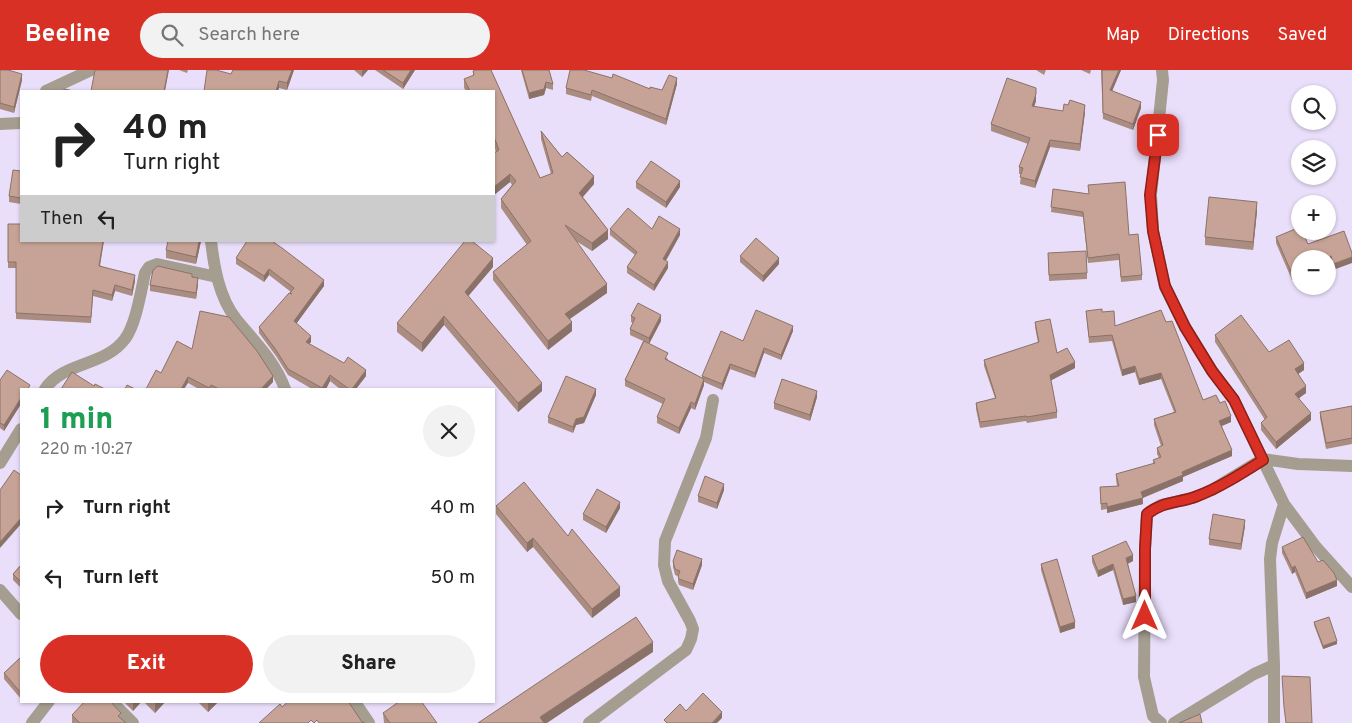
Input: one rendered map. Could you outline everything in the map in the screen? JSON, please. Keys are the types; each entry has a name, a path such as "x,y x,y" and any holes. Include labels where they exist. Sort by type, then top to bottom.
{"street":[{"path":"48,90 91,70"},
{"path":"1162,70 1162,100 1150,195 1153,231 1165,286 1189,334 1212,371 1234,400 1284,504 1316,547 1352,587"},
{"path":"0,124 20,123"},
{"path":"211,242 217,277 228,306 266,355 285,388"},
{"path":"46,388 55,378 63,373 91,363 111,352 126,338 132,324 145,273 150,267 157,264 217,277"},
{"path":"596,721 686,650 691,640 693,630 690,621 668,581 664,565 664,541 706,438 713,400"},
{"path":"0,463 20,431"},
{"path":"1161,723 1153,716 1144,677 1146,516 1161,505 1192,498 1212,490 1263,460 1298,464 1352,466"},
{"path":"1274,723 1270,559 1272,543 1284,504"},
{"path":"0,590 20,613"},
{"path":"1174,723 1254,674 1274,665"},
{"path":"32,723 47,703"},
{"path":"113,703 133,723"},
{"path":"355,703 370,723"}],"building":[{"path":"0,70 22,74 14,107 0,103"},
{"path":"95,70 168,70 164,90 91,90"},
{"path":"207,70 231,74 233,70 292,70 287,83 279,81 276,90 204,90"},
{"path":"383,70 411,70 403,83"},
{"path":"491,70 540,178 553,173 541,131 562,157 567,152 594,176 579,193 608,230 592,243 565,225 607,284 565,314 572,322 548,341 493,272 531,241 501,199 516,181 510,174 495,186 495,152 499,150 495,140 495,90 470,90 464,79 474,75 473,71"},
{"path":"522,70 549,70 553,84 546,82 544,89 529,93"},
{"path":"570,70 584,70 612,78 613,74 650,89 650,87 662,90 669,75 677,78 666,119 592,90 591,95 566,88"},
{"path":"1102,70 1119,70 1110,90 1141,102 1133,124 1103,113"},
{"path":"1007,78 1036,88 1032,106 1063,111 1064,104 1068,105 1070,100 1085,105 1080,144 1050,140 1035,181 1020,177 1023,168 1019,167 1030,138 991,124"},
{"path":"651,161 680,181 666,202 636,182"},
{"path":"13,170 20,171 20,198 9,196"},
{"path":"1125,182 1129,235 1138,234 1142,275 1121,277 1119,254 1088,258 1083,212 1051,207 1053,189 1089,194 1088,185"},
{"path":"1209,197 1257,202 1253,242 1205,237"},
{"path":"628,208 652,229 659,216 680,229 663,259 668,262 654,285 627,267 637,252 610,229"},
{"path":"8,224 20,224 20,242 103,242 99,266 135,275 132,290 115,285 112,295 93,290 91,317 16,313 16,262 8,262"},
{"path":"1291,231 1291,240 1306,240 1308,244 1319,240 1336,240 1336,234 1344,231 1352,257 1336,263 1336,250 1291,250 1291,272 1276,237"},
{"path":"756,238 779,258 763,276 740,256"},
{"path":"168,242 199,242 196,257 166,250"},
{"path":"246,242 273,242 324,280 294,321 311,336 306,342 344,363 348,357 366,370 353,388 348,388 330,375 322,388 288,369 259,327 289,293 292,294 290,293 294,288 269,269 264,276 236,258"},
{"path":"464,242 473,242 493,258 465,292 542,383 518,403 444,316 422,343 397,323"},
{"path":"1086,251 1087,273 1049,275 1048,253"},
{"path":"158,266 192,274 192,277 198,278 196,293 150,285 153,270"},
{"path":"638,303 661,315 649,338 630,329 635,318 631,316"},
{"path":"1102,309 1102,312 1114,311 1115,326 1161,310 1166,322 1172,321 1203,400 1216,395 1220,403 1225,401 1231,416 1219,421 1232,450 1182,472 1183,475 1141,492 1143,498 1107,507 1107,503 1101,504 1100,487 1119,486 1116,474 1155,463 1153,460 1161,457 1157,448 1163,445 1154,419 1176,412 1161,373 1139,379 1135,366 1122,370 1112,335 1089,337 1086,311"},
{"path":"756,310 793,326 781,355 764,348 755,373 730,364 722,384 702,376 721,331 743,341"},
{"path":"200,311 229,317 257,351 273,376 262,388 217,388 211,385 209,388 188,377 182,388 147,388 156,370 161,373 177,341 192,349"},
{"path":"1241,315 1269,352 1289,340 1304,363 1295,369 1306,386 1295,394 1311,413 1276,442 1261,423 1267,417 1215,335"},
{"path":"1050,319 1057,353 1067,348 1075,362 1050,375 1057,412 980,422 976,403 996,398 984,360 1039,342 1035,322"},
{"path":"644,341 668,353 665,359 704,379 695,404 691,402 679,428 657,417 665,399 625,380"},
{"path":"7,370 30,385 28,388 20,388 20,400 4,425 0,423 0,380"},
{"path":"72,372 94,386 95,384 103,388 62,388"},
{"path":"566,376 596,389 584,417 576,419 573,427 548,417"},
{"path":"782,379 817,391 810,415 774,403"},
{"path":"1352,406 1352,438 1326,443 1320,412"},
{"path":"14,470 20,474 20,519 0,542 0,490"},
{"path":"705,476 724,484 717,503 698,496"},
{"path":"524,482 568,536 572,529 620,587 592,609 533,538 527,543 496,506"},
{"path":"597,489 620,502 606,527 583,514"},
{"path":"1213,514 1245,520 1241,544 1209,539"},
{"path":"1303,537 1318,562 1323,560 1334,573 1337,580 1306,593 1295,566 1292,568 1282,547"},
{"path":"1126,541 1133,555 1126,558 1136,596 1123,599 1113,564 1098,571 1092,556"},
{"path":"677,550 702,559 693,584 679,579 680,571 675,569 673,561"},
{"path":"1057,559 1075,622 1060,627 1041,564"},
{"path":"20,566 20,581 13,574"},
{"path":"636,617 653,642 540,717 544,723 478,723"},
{"path":"1329,617 1337,641 1323,646 1314,622"},
{"path":"20,658 20,692 4,673"},
{"path":"1282,676 1310,677 1312,723 1286,723"},
{"path":"703,693 722,712 712,723 667,723 664,720 680,704 686,711"},
{"path":"83,703 112,703 121,713 118,716 126,723 80,723 72,715"},
{"path":"287,703 349,703 362,722 365,723 319,723 317,720 314,723 311,720 308,723 259,723 280,704 282,707"},
{"path":"397,703 422,703 437,723 390,723 383,713"},
{"path":"1200,714 1202,723 1179,723"}],"route":[{"path":"1145,616 1147,514 1161,505 1192,498 1212,490 1263,460 1248,425 1234,400 1212,371 1185,327 1165,286 1153,231 1150,195 1158,135"}]}
